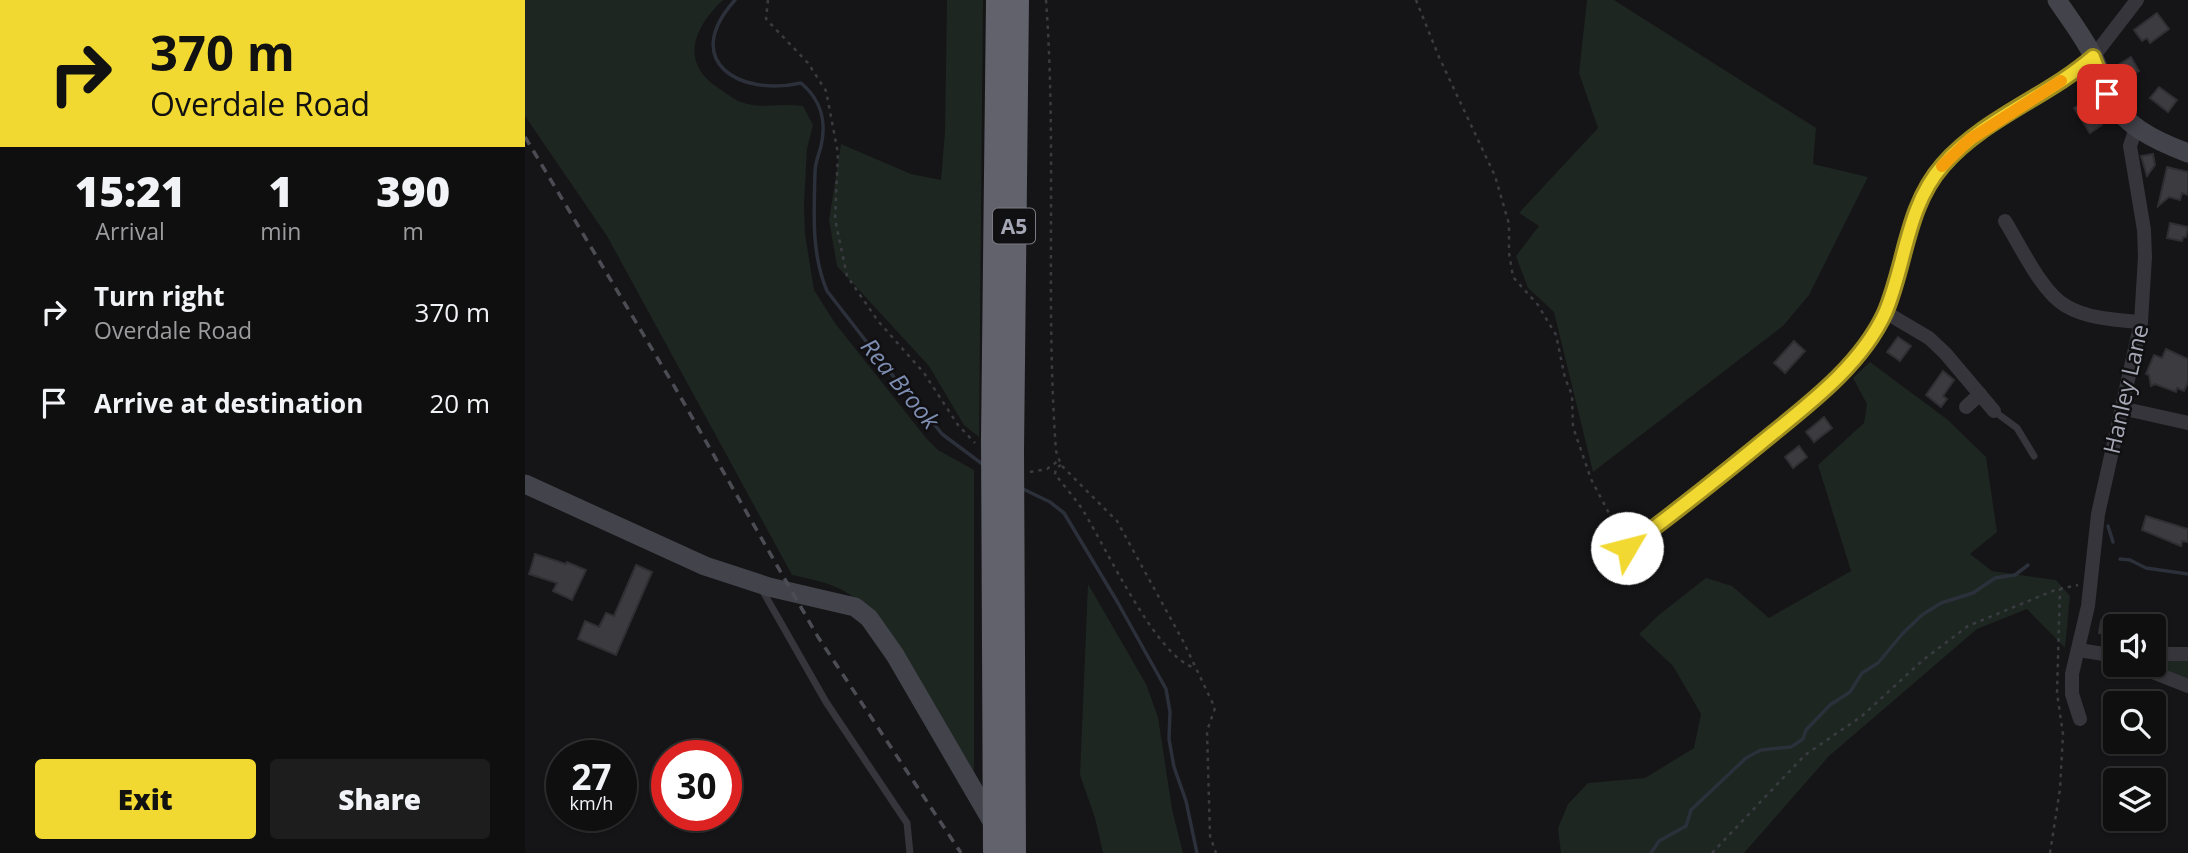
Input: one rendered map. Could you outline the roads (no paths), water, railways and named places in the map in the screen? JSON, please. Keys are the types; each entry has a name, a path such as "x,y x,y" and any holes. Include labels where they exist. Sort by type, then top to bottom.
{"highway":[{"name":"A5","path":"997,0 1003,445 1012,508 1012,853"},
{"name":"A5","path":"995,853 994,489 1003,445 1017,0"}],"street":[{"path":"2057,0 2093,57 2115,107 2136,128 2150,137 2188,153"},
{"path":"1627,548 1699,494 1833,382 1869,339 1885,313 1911,225 1929,184 1942,166 1969,140 2067,77 2093,57 2137,0"},
{"name":"Hanley Lane","path":"2080,719 2074,703 2072,685 2088,606 2098,514 2141,322 2144,230 2130,146 2136,128"},
{"path":"2005,221 2043,282 2065,306 2104,318 2141,322"},
{"path":"1885,313 1929,338 1994,411"},
{"path":"1966,407 1980,394"},
{"path":"2121,408 2188,423"},
{"path":"525,484 705,566 763,585 855,607 869,618 895,655 1012,853"},
{"path":"2080,650 2103,654"},
{"path":"2166,654 2188,654"},
{"path":"2166,677 2188,685"}],"lane":[{"path":"1994,411 2017,428 2034,456"},
{"path":"763,585 826,702 907,823 910,853"}],"waterway":[{"name":"Rea Brook","path":"735,0 720,22 713,41 715,57 724,70 738,79 757,85 801,83 813,96 821,111 823,137 815,169 814,203 818,262 827,291 942,434 985,466"},
{"name":"Rea Brook","path":"1021,488 1050,502 1064,513 1166,689 1170,712 1169,739 1174,767 1186,801 1197,853"},
{"path":"2108,526 2113,542"},
{"path":"2120,559 2130,560 2146,568 2188,574"},
{"path":"1651,853 1659,841 1686,826 1691,810 1746,758 1761,750 1791,747 1803,739 1806,730 1830,705 1850,692 1862,673 1878,663 1922,615 1941,603 1973,593 1995,578 2015,575 2028,565"}],"railway":[{"path":"525,137 673,384 818,637 961,853"}]}
